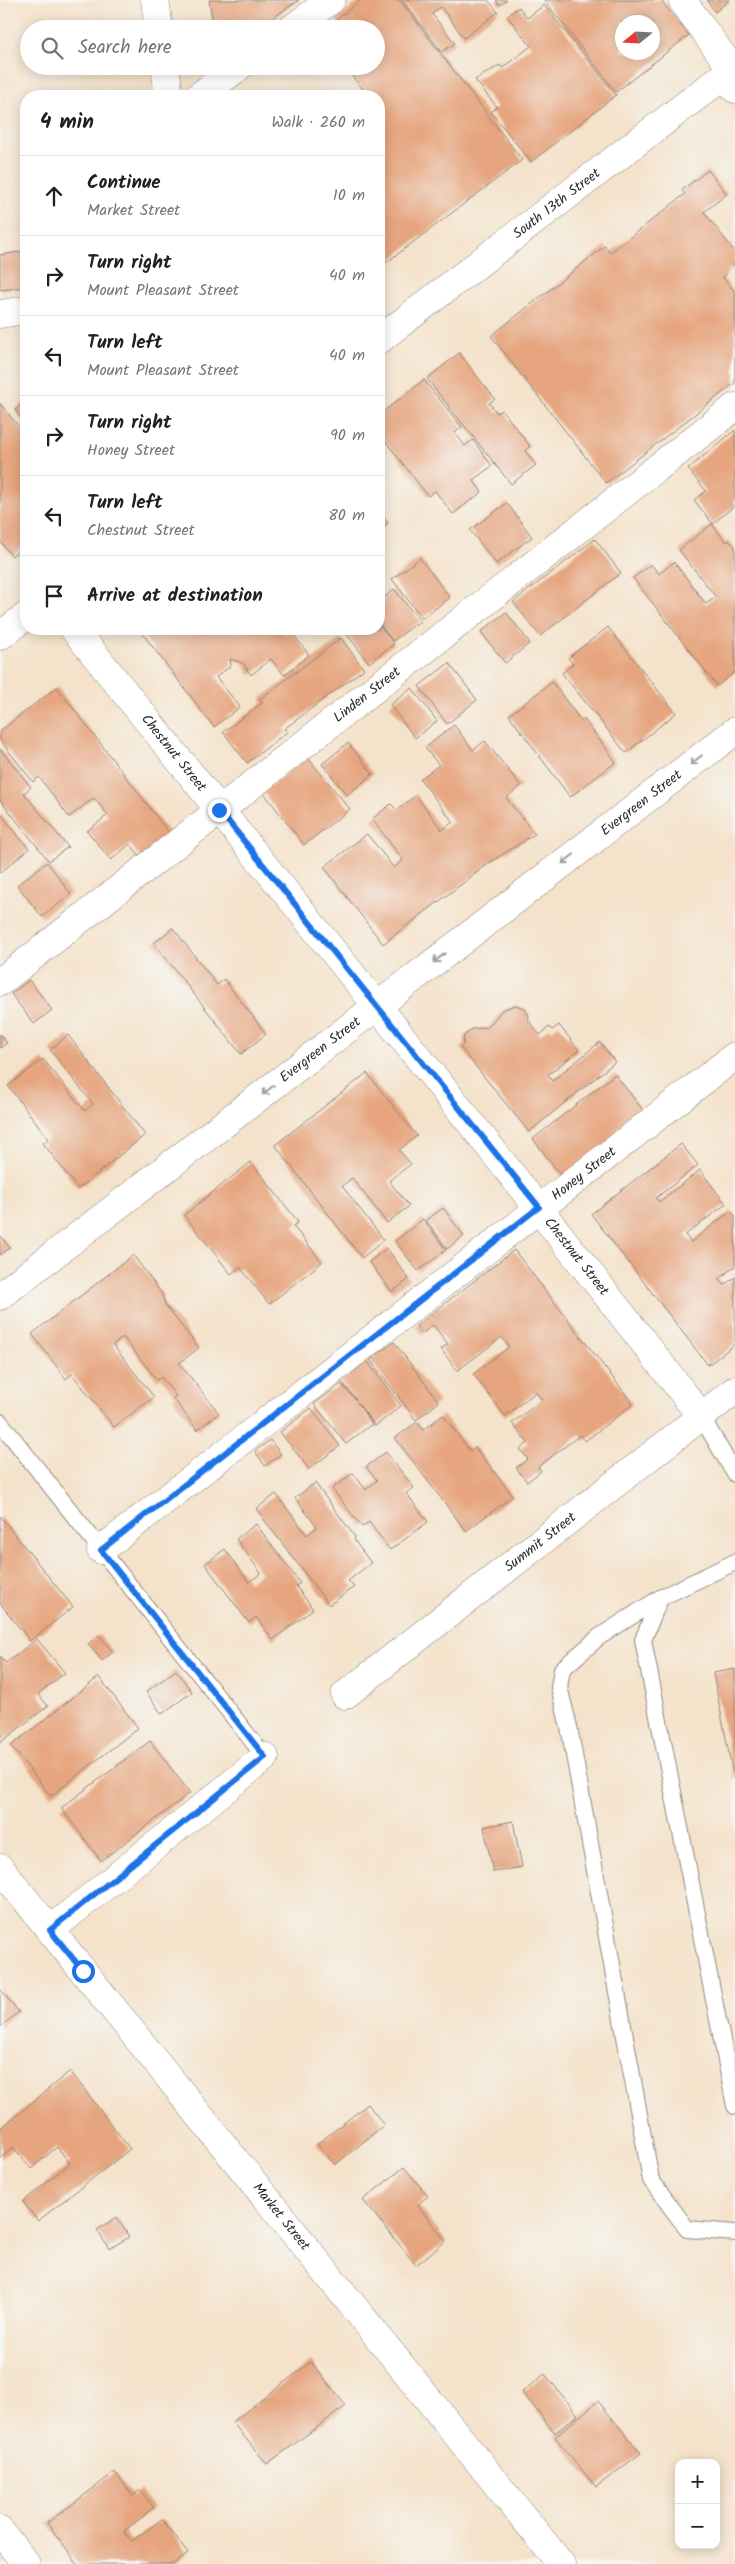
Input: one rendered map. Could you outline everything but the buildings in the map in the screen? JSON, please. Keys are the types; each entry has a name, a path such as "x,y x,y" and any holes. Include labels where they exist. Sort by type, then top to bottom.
{"street":[{"path":"155,0 158,20"},
{"path":"303,20 331,0"},
{"path":"682,0 734,75"},
{"path":"166,75 168,90"},
{"path":"207,90 228,75"},
{"name":"South 13th Street","path":"385,336 734,75"},
{"path":"0,314 20,311"},
{"name":"Linden Street","path":"0,982 735,407"},
{"path":"0,636 20,621"},
{"name":"Chestnut Street","path":"79,635 376,1007 539,1207 701,1416"},
{"name":"Evergreen Street","path":"0,1296 735,730"},
{"name":"Honey Street","path":"101,1550 735,1056"},
{"name":"Summit Street","path":"345,1695 735,1390"},
{"path":"50,1930 265,1757"},
{"name":"Market Street","path":"0,1868 561,2564"},
{"path":"0,2531 26,2564"}],"lane":[{"path":"701,1416 735,1474"},
{"path":"0,1422 265,1757"},
{"path":"735,1562 660,1598 599,1636 562,1669 558,1687 569,1727 651,2180 686,2229 735,2233"},
{"path":"660,1598 643,1640 735,2106"}],"route":[{"path":"83,1971 50,1930 265,1757 101,1550 539,1207 219,810"}]}
